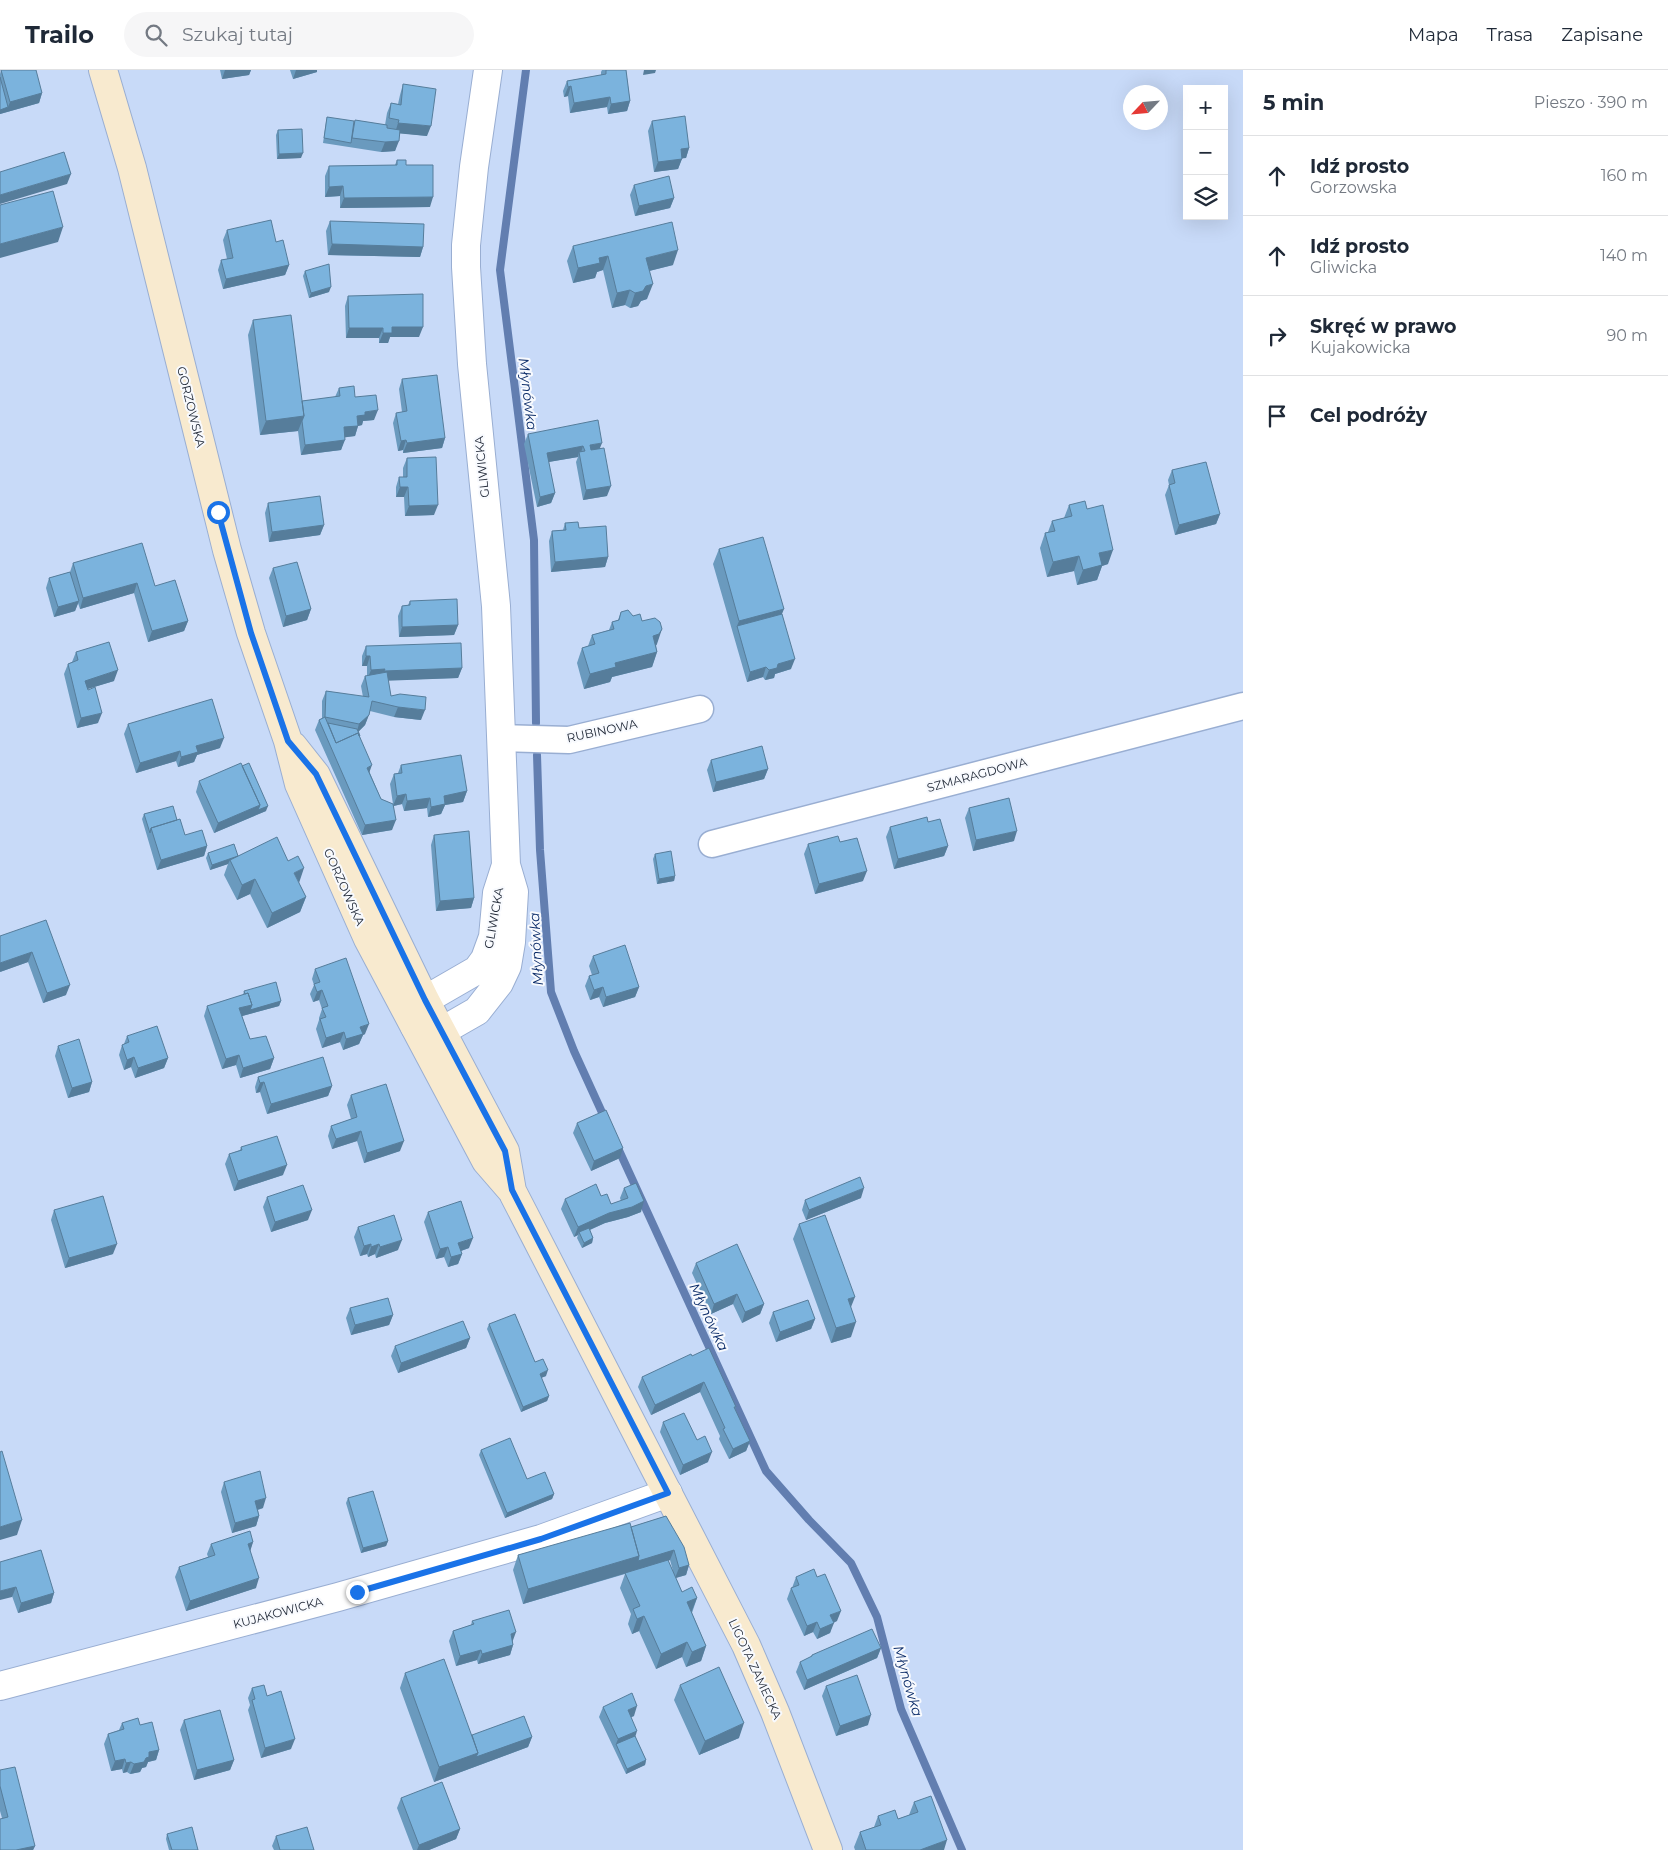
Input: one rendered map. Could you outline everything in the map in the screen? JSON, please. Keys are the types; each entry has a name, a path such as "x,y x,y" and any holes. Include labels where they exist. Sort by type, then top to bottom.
{"main road":[{"name":"GORZOWSKA","path":"103,70 132,168 227,550 251,633 288,741 299,784 368,939 415,1027"},
{"name":"GORZOWSKA","path":"288,741 316,774 425,1000 442,1031"},
{"path":"415,1027 486,1161 512,1190 668,1493"},
{"path":"442,1031 505,1151 512,1190"},
{"name":"LIGOTA ZAMECKA","path":"668,1493 746,1645 775,1712 828,1850"}],"street":[{"name":"GLIWICKA","path":"442,1031 477,1011 499,982 506,966 511,942 514,892 506,865 496,606 472,364 466,267 466,245 474,167 488,70"},
{"name":"SZMARAGDOWA","path":"712,844 1243,706"},
{"name":"RUBINOWA","path":"502,738 569,740 700,709"},
{"name":"GLIWICKA","path":"425,1000 477,970 485,959 493,937 497,893 506,865"},
{"path":"425,1000 415,1027 442,1031"},
{"name":"KUJAKOWICKA","path":"0,1686 338,1597 541,1539 668,1493"}],"building":[{"path":"1,70 36,70 42,93 10,102"},
{"path":"606,70 626,70 630,101 611,104 610,97 574,103 571,86 568,87 567,81 606,74"},
{"path":"0,77 8,107 0,110"},
{"path":"403,84 436,89 431,126 398,123 399,120 389,118 391,103 401,105"},
{"path":"685,116 689,148 681,149 682,159 658,162 652,121"},
{"path":"327,117 354,121 351,143 324,138"},
{"path":"355,120 387,125 387,128 400,130 399,141 385,142 352,138"},
{"path":"302,129 303,153 279,154 278,130"},
{"path":"64,152 71,174 0,195 0,172"},
{"path":"397,160 406,160 406,165 433,165 433,197 344,198 343,186 329,187 329,166 397,165"},
{"path":"669,176 674,198 639,206 634,185"},
{"path":"53,191 63,227 0,244 0,205"},
{"path":"271,220 276,242 283,240 289,265 226,279 221,260 233,258 227,230"},
{"path":"330,221 424,224 423,247 332,244"},
{"path":"672,222 678,250 646,258 653,284 646,286 643,291 635,293 630,290 617,293 608,256 599,258 600,263 578,268 573,246"},
{"path":"329,264 331,287 311,293 305,271"},
{"path":"423,294 423,327 392,327 392,333 383,333 383,328 349,328 348,296"},
{"path":"291,315 304,416 266,421 253,320"},
{"path":"437,375 445,438 407,443 406,440 401,441 396,413 407,411 402,379"},
{"path":"354,386 355,397 376,395 378,410 365,412 365,415 357,416 358,426 344,427 345,440 305,445 302,401 340,396 339,388"},
{"path":"598,420 602,443 590,445 591,450 604,448 611,486 586,490 579,452 585,451 583,446 547,453 555,493 540,497 528,434"},
{"path":"436,457 438,505 409,506 408,487 400,487 399,477 407,477 407,458"},
{"path":"1206,462 1220,514 1179,525 1169,485 1175,483 1172,470"},
{"path":"320,496 324,525 272,532 268,503"},
{"path":"1085,501 1087,509 1103,505 1113,550 1099,553 1102,565 1083,570 1079,556 1053,562 1045,533 1055,531 1052,521 1072,516 1069,505"},
{"path":"578,522 579,528 606,526 608,557 555,562 552,531 566,530 565,523"},
{"path":"763,537 784,609 739,621 719,549"},
{"path":"142,543 155,586 175,580 188,621 152,631 137,583 83,598 73,563"},
{"path":"297,562 311,609 286,616 273,568"},
{"path":"70,572 79,601 58,607 49,578"},
{"path":"457,599 458,625 402,627 402,606 410,605 410,601"},
{"path":"628,610 633,616 640,614 642,621 655,618 660,622 662,629 659,634 653,636 657,652 615,663 616,667 590,674 582,648 595,644 592,635 614,629 612,622 619,620 621,612"},
{"path":"782,614 795,659 778,664 777,668 769,670 766,667 750,672 737,626"},
{"path":"109,642 118,670 85,681 88,690 95,687 102,713 81,718 68,664 78,660 76,652"},
{"path":"461,643 462,668 371,670 370,656 366,656 366,646"},
{"path":"387,672 391,696 400,694 426,697 425,710 398,707 372,701 369,715 359,724 325,717 326,691 369,697 365,676"},
{"path":"212,699 224,738 196,746 198,752 181,757 180,751 140,763 128,724"},
{"path":"325,717 336,743 358,733 372,765 367,768 381,799 393,804 396,820 365,825 319,720"},
{"path":"328,723 357,729 360,736 358,733 336,743"},
{"path":"762,746 768,769 716,782 711,760"},
{"path":"461,755 467,791 444,796 445,804 431,807 430,798 407,801 406,794 397,796 394,774 402,773 401,765"},
{"path":"241,763 260,805 218,823 199,781"},
{"path":"249,763 268,806 258,810 260,805 242,766"},
{"path":"1009,798 1017,831 976,840 969,808"},
{"path":"173,806 177,820 151,828 150,833 144,814"},
{"path":"927,817 928,822 940,819 948,846 898,859 890,827"},
{"path":"180,819 185,835 202,830 207,846 161,860 151,828"},
{"path":"469,831 474,898 440,901 434,835"},
{"path":"838,836 840,842 857,838 867,871 819,884 808,844"},
{"path":"277,837 288,861 298,856 304,868 294,873 306,897 272,913 255,879 242,885 230,860"},
{"path":"234,844 238,856 212,865 208,853"},
{"path":"671,851 675,876 659,879 655,854"},
{"path":"46,920 70,985 47,993 32,952 0,963 0,936"},
{"path":"625,945 639,987 606,997 603,987 594,990 589,976 599,973 593,956"},
{"path":"346,958 369,1024 360,1027 363,1034 346,1039 344,1032 326,1038 320,1019 326,1017 322,1008 328,1006 322,990 317,992 314,984 320,982 315,969"},
{"path":"276,982 281,1001 250,1010 252,1005 248,993 245,994 244,991"},
{"path":"248,993 252,1005 239,1008 250,1039 266,1036 274,1058 243,1068 239,1055 226,1059 207,1006"},
{"path":"157,1026 168,1058 138,1068 134,1057 127,1060 122,1045 129,1042 127,1036"},
{"path":"79,1039 92,1082 72,1088 58,1046"},
{"path":"323,1057 332,1086 271,1104 264,1082 260,1083 258,1077"},
{"path":"386,1084 404,1141 367,1153 361,1131 336,1139 331,1126 357,1117 351,1095"},
{"path":"606,1110 623,1148 594,1161 577,1123"},
{"path":"277,1136 287,1165 238,1181 229,1154 242,1150 241,1147"},
{"path":"860,1177 864,1188 809,1210 805,1200"},
{"path":"636,1183 644,1201 632,1207 609,1213 578,1227 565,1199 596,1184 601,1196 607,1194 611,1204 628,1198 624,1188"},
{"path":"303,1185 312,1210 275,1222 267,1197"},
{"path":"103,1196 117,1244 69,1258 54,1210"},
{"path":"461,1201 473,1238 458,1243 462,1254 451,1257 448,1247 440,1249 428,1212"},
{"path":"394,1215 402,1240 380,1247 379,1244 371,1247 371,1244 364,1246 358,1227"},
{"path":"825,1215 855,1297 848,1299 856,1322 836,1328 799,1224"},
{"path":"589,1228 593,1238 584,1243 579,1232"},
{"path":"737,1244 764,1304 745,1312 737,1294 714,1304 696,1263"},
{"path":"388,1298 393,1315 355,1325 350,1308"},
{"path":"808,1300 815,1319 780,1332 773,1312"},
{"path":"515,1314 535,1362 543,1359 548,1370 540,1374 549,1396 523,1407 489,1324"},
{"path":"463,1321 470,1338 401,1363 395,1346"},
{"path":"709,1348 750,1441 733,1449 704,1382 655,1405 642,1377 691,1354 692,1356"},
{"path":"684,1413 697,1440 705,1436 712,1452 683,1465 663,1422"},
{"path":"510,1438 527,1479 545,1472 554,1494 507,1513 481,1450"},
{"path":"2,1451 22,1520 0,1527 0,1452"},
{"path":"260,1471 266,1498 255,1501 259,1516 235,1523 224,1482"},
{"path":"373,1491 388,1541 363,1548 348,1498"},
{"path":"666,1516 684,1547 689,1565 679,1568 674,1550 638,1561 639,1556 631,1527"},
{"path":"630,1523 639,1556 528,1589 518,1555"},
{"path":"250,1531 253,1542 248,1544 259,1578 190,1601 179,1567 215,1555 211,1544"},
{"path":"41,1550 54,1593 21,1603 16,1587 0,1591 0,1562"},
{"path":"668,1560 682,1592 692,1587 697,1598 687,1602 706,1646 692,1652 687,1642 661,1654 644,1616 637,1619 633,1609 640,1606 625,1573"},
{"path":"814,1569 817,1577 825,1574 841,1611 830,1615 834,1623 820,1629 817,1622 807,1626 791,1588 799,1585 796,1577"},
{"path":"509,1610 516,1632 511,1634 513,1645 482,1654 481,1650 460,1656 453,1631 474,1624 472,1621"},
{"path":"872,1629 881,1648 807,1680 800,1662"},
{"path":"444,1659 478,1753 439,1767 405,1673"},
{"path":"719,1667 744,1723 705,1741 680,1685"},
{"path":"857,1675 871,1715 840,1726 826,1686"},
{"path":"264,1685 267,1696 281,1691 295,1739 265,1748 252,1700 255,1699 252,1688"},
{"path":"632,1693 637,1706 628,1710 637,1731 618,1739 603,1707"},
{"path":"220,1710 234,1760 197,1770 184,1720"},
{"path":"524,1716 532,1737 476,1757 478,1753 472,1735"},
{"path":"138,1718 140,1725 152,1722 159,1750 149,1752 149,1757 144,1762 126,1763 125,1759 115,1761 108,1734 124,1729 122,1723"},
{"path":"635,1736 646,1760 627,1769 616,1744"},
{"path":"15,1767 35,1846 16,1850 0,1850 0,1819 8,1817 0,1786 0,1770"},
{"path":"442,1782 460,1829 419,1845 401,1798"},
{"path":"931,1796 947,1840 920,1850 866,1850 860,1832 881,1825 878,1816 895,1810 898,1819 918,1812 914,1802"},
{"path":"192,1827 198,1850 172,1850 167,1834"},
{"path":"307,1827 314,1850 280,1850 276,1836"}],"waterway":[{"name":"Młynówka","path":"526,70 500,270 534,540 536,723"},
{"name":"Młynówka","path":"537,755 540,850 551,992 574,1051 605,1119"},
{"name":"Młynówka","path":"617,1146 766,1471 809,1520 851,1563 877,1617 901,1709 962,1850"}],"route":[{"path":"218,512 251,633 288,741 316,774 425,1000 505,1151 512,1190 668,1493 541,1539 357,1592"}]}
